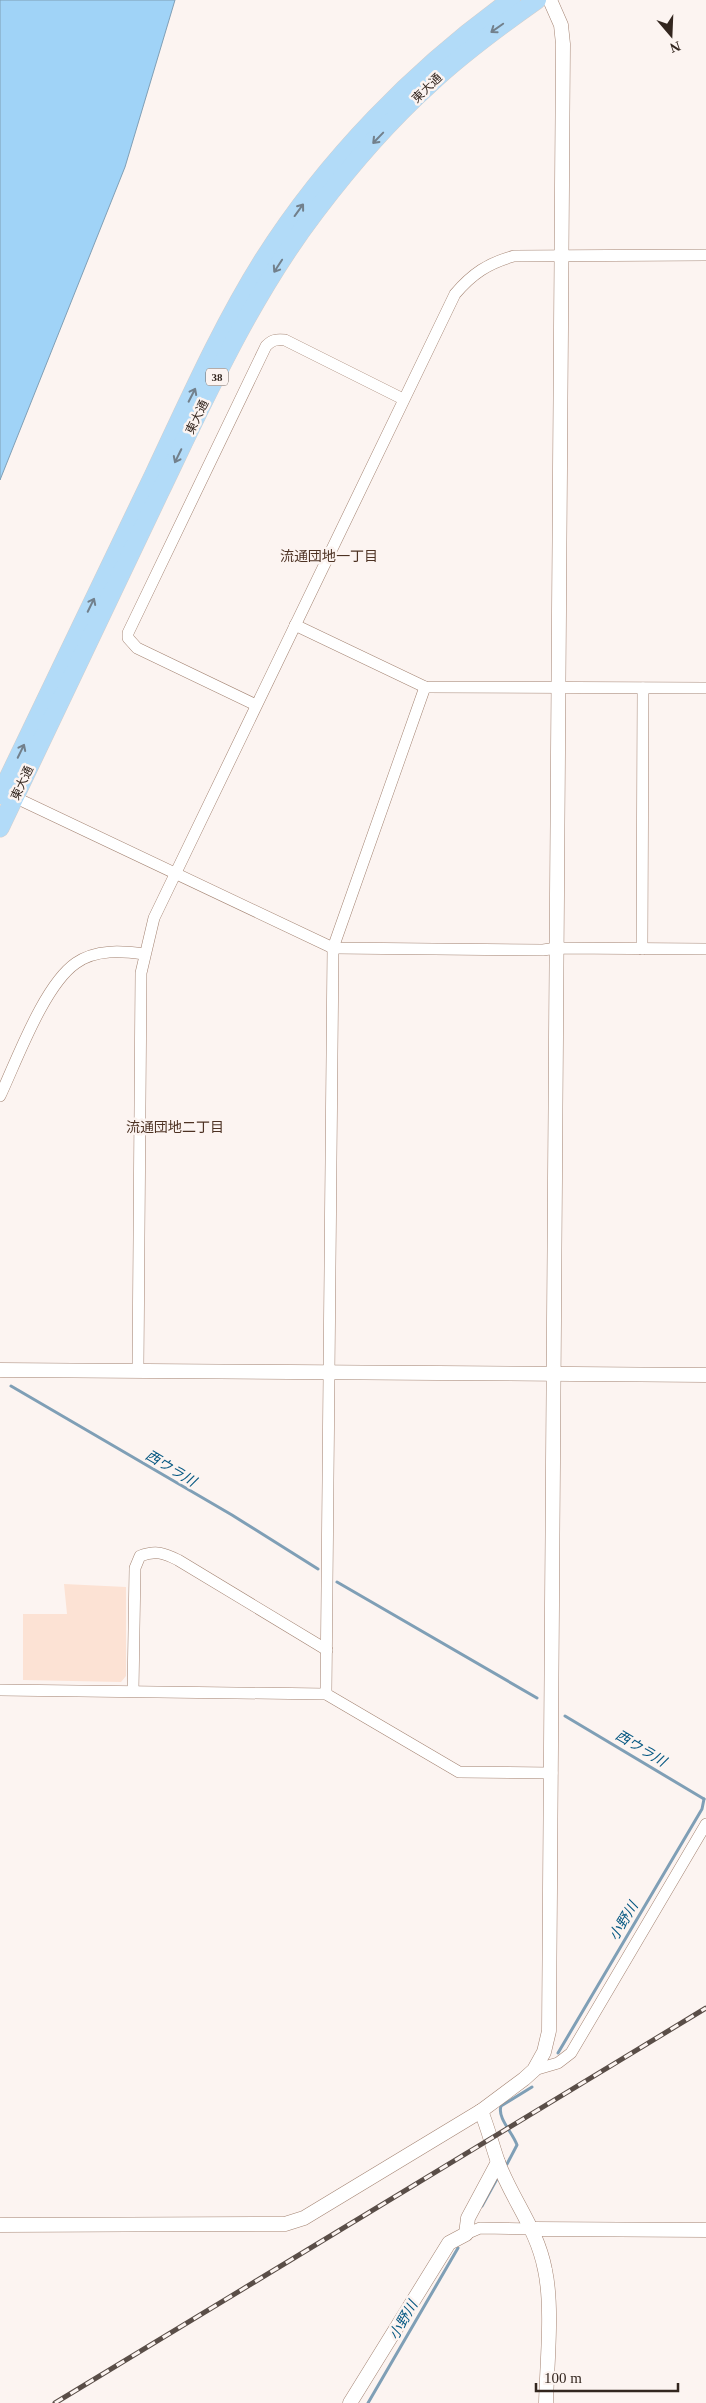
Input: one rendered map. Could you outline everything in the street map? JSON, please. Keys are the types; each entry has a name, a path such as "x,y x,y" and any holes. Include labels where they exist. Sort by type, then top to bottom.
{"highway":[{"name":"東大通","path":"0,828 6,794 180,418 233,313 264,259 304,203 360,136 419,74 481,22 511,0"},
{"name":"東大通","path":"6,794 246,318 279,264 315,212 358,159 429,84 490,33 536,0"}],"street":[{"path":"534,2070 544,2052 549,2031 552,1773 563,44 561,25 550,0"},
{"path":"138,1370 141,973 154,918 455,294 478,271 497,260 514,256 706,255"},
{"path":"256,704 137,648 128,638 128,633 266,346 271,341 285,340 404,400"},
{"path":"295,625 425,687 706,688"},
{"path":"326,1694 333,948 425,687"},
{"path":"642,949 643,688"},
{"path":"6,794 333,948 706,949"},
{"path":"0,1096 51,991 66,971 78,962 99,953 124,952 144,954"},
{"path":"0,1370 706,1375"},
{"path":"133,1691 135,1568 140,1556 149,1552 161,1551 178,1560 327,1650"},
{"path":"0,1690 326,1694 458,1772 552,1773"},
{"path":"0,2225 285,2224 304,2218 481,2111 534,2070 558,2063 571,2053 706,1824"},
{"path":"481,2111 492,2137 498,2162 533,2229 545,2269 548,2291 546,2403"},
{"path":"466,2234 468,2218 498,2162"},
{"path":"350,2403 449,2243 466,2234 480,2228 706,2230"}],"shaded area":[{"path":"64,1584 126,1587 126,1676 121,1682 23,1680 23,1614 67,1614"}],"water":[{"path":"0,0 175,0 125,167 0,480"}],"waterway":[{"name":"西ウラ川","path":"11,1386 232,1515 318,1569"},
{"name":"西ウラ川","path":"337,1582 537,1698"},
{"name":"西ウラ川","path":"565,1716 704,1799"},
{"name":"小野川","path":"558,2053 702,1809 704,1799"},
{"name":"小野川","path":"507,2164 517,2145 503,2120 500,2111 501,2106 532,2087"},
{"name":"小野川","path":"482,2206 498,2177"},
{"name":"小野川","path":"368,2403 458,2248"}],"railway":[{"path":"55,2403 706,2008"}],"district":[{"name":"流通団地一丁目","path":"329,556"},
{"name":"流通団地二丁目","path":"175,1127"}]}
